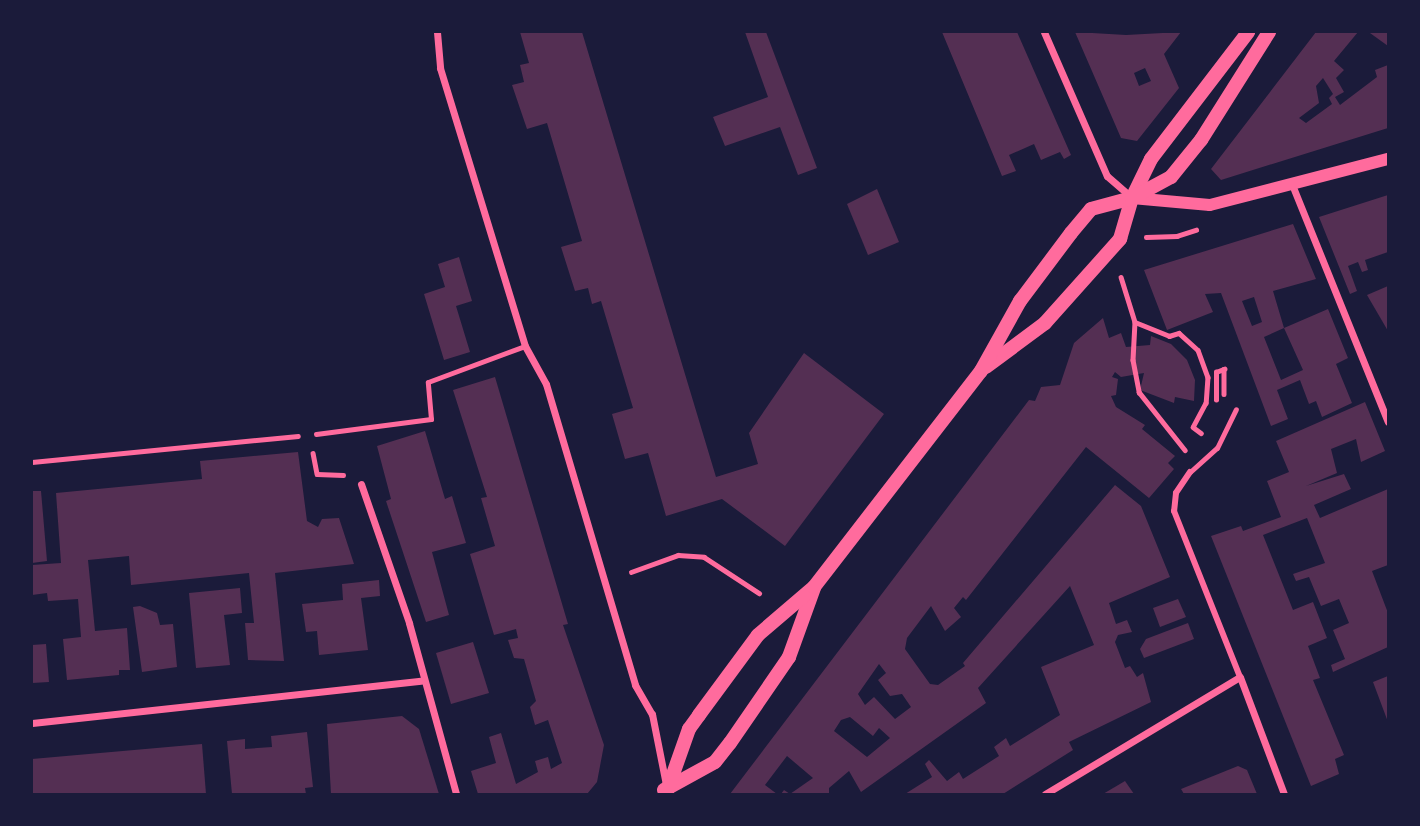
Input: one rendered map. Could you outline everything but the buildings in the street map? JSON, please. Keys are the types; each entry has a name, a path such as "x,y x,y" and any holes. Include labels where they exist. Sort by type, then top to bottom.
{"main road":[{"path":"981,371 1045,323 1121,239 1132,198 1167,139 1248,32"},
{"path":"664,793 689,729 699,715 758,635 814,587 981,371 1020,301 1091,209 1132,198 1171,177 1189,156 1269,32"},
{"path":"664,793 715,762 730,743 789,657 814,587"}],"street":[{"path":"437,32 439,68 525,346 546,384 635,685 652,714 664,793"},
{"path":"1044,32 1107,176 1132,198 1197,206 1293,187 1388,159"},
{"path":"1293,187 1388,422"},
{"path":"1189,472 1176,493 1174,511 1284,794"},
{"path":"361,484 409,623 421,681 457,794"},
{"path":"1045,794 1240,677"},
{"path":"32,723 421,681"}],"lane":[{"path":"313,434 431,419 428,382 525,346"},
{"path":"1189,472 1217,448 1236,409"}],"path":[{"path":"1138,241 1193,231 1214,221 1233,200"},
{"path":"1121,277 1135,322 1133,360 1139,392 1186,448 1178,462 1198,446"},
{"path":"1135,322 1169,336 1179,333 1198,350 1208,377 1207,390 1194,427 1200,434 1205,425"},
{"path":"1216,406 1216,372 1224,369 1224,408"},
{"path":"32,462 313,434 317,474 340,474"},
{"path":"632,572 678,555 704,557 759,593"}]}
